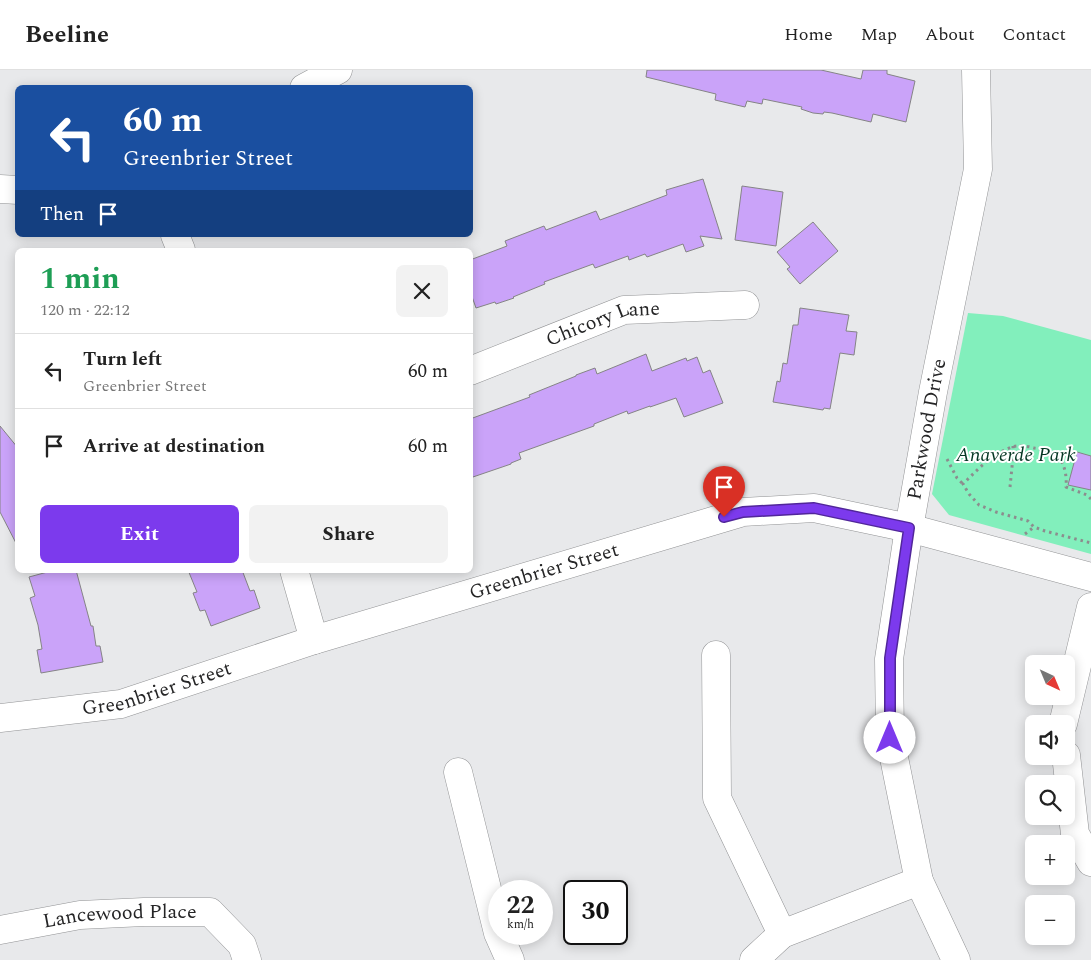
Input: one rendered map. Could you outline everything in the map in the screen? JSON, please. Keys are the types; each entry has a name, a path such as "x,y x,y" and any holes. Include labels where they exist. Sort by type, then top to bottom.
{"street":[{"path":"310,85 338,70"},
{"name":"Parkwood Drive","path":"956,960 919,881 890,738 890,658 909,528 933,392 978,169 976,70"},
{"path":"0,188 15,190"},
{"name":"Chicory Lane","path":"473,370 624,310 744,305"},
{"name":"Greenbrier Street","path":"0,718 121,704 314,640 743,512 814,508 909,528 1091,577"},
{"path":"295,573 314,640"},
{"path":"1065,715 1091,607"},
{"path":"716,655 717,798 782,934"},
{"path":"1067,765 1075,834 1091,862"},
{"path":"458,772 498,933 510,960"},
{"path":"754,960 782,934 919,881"},
{"name":"Lancewood Place","path":"0,930 80,915 144,912 210,912 242,945 247,960"}],"path":[{"path":"1010,486 1013,446"},
{"path":"1091,498 1066,487 1066,473 1057,456 1046,450 1027,446 1013,446 990,459 962,484 979,505 1028,521 1034,527 1045,531 1091,543"}],"green space":[{"name":"Anaverde Park","path":"968,313 1003,316 1091,340 1091,554 949,515 932,494"}],"building":[{"path":"647,70 821,70 861,79 863,70 887,70 887,74 915,81 906,122 873,114 871,122 832,113 813,113 801,109 802,107 763,99 762,104 747,101 745,107 715,100 716,94 646,77"},
{"path":"703,179 722,239 700,236 704,246 686,252 683,244 647,257 645,254 629,260 628,256 595,268 593,264 544,282 545,284 514,298 476,308 473,300 473,259 507,246 505,241 544,226 546,230 596,211 600,220 667,195 666,190"},
{"path":"742,186 783,192 776,246 735,240"},
{"path":"813,222 838,251 800,284 787,269 790,267 777,252"},
{"path":"800,308 849,315 846,331 857,332 854,355 840,353 830,409 824,408 823,410 773,402 777,381 780,382 783,363 787,364 793,325 798,325"},
{"path":"646,354 652,371 686,358 687,361 697,357 703,373 710,370 723,403 684,417 676,398 628,414 627,411 594,424 594,426 519,453 521,459 473,477 473,418 530,397 529,395 595,368 597,374"},
{"path":"0,426 15,444 15,541 0,512"},
{"path":"1077,452 1091,456 1091,490 1068,485"},
{"path":"44,573 77,573 91,626 93,626 96,646 100,646 103,662 41,673 37,650 42,649 38,625 30,598 35,596 29,577"},
{"path":"189,573 243,573 250,591 254,590 260,608 211,626 205,610 200,611 193,593 197,592"}],"route":[{"path":"724,517 743,512 814,508 909,528 890,658 890,738"}]}
